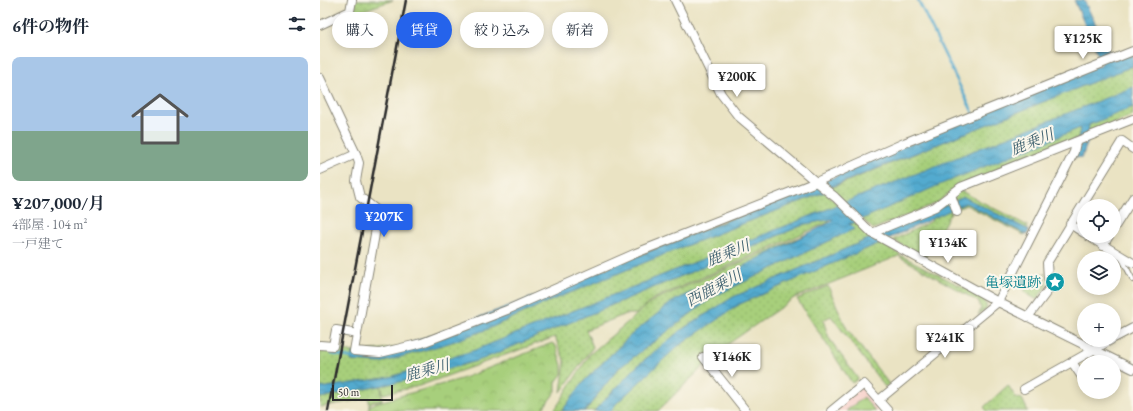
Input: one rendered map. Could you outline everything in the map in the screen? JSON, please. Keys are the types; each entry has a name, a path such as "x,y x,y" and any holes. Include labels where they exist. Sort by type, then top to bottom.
{"street":[{"path":"320,25 350,11 352,0"},
{"path":"675,0 721,94 738,116 840,201 875,235 998,302 1092,350 1133,369"},
{"path":"320,78 356,154 359,163 356,181 360,197 379,212 354,351 380,353 422,343 507,310 636,254 816,182 904,143 1133,51"},
{"path":"875,235 935,207 955,204 961,188 1133,119"},
{"path":"879,400 998,302 1081,140"},
{"path":"1028,317 1052,286 1048,278 1047,263 1070,224 1122,141 1133,149"},
{"path":"320,170 356,154"},
{"path":"1121,217 1133,198"},
{"path":"1070,224 1077,228"},
{"path":"1098,243 1112,251"},
{"path":"1121,256 1133,263"},
{"path":"1121,334 1133,328"},
{"path":"320,345 333,346 336,330 357,334"},
{"path":"1024,389 1098,347"},
{"path":"703,357 746,411"},
{"path":"1072,362 1077,372"},
{"path":"831,411 864,384 888,411"}],"lane":[{"path":"1121,256 1133,280"}],"shaded area":[{"path":"864,384 886,411 831,411"}],"green space":[{"path":"355,0 393,0 359,12 353,12"},
{"path":"1133,61 1133,116 958,186 937,203 873,229 831,188 1050,98"},
{"path":"815,184 837,203 829,222 653,299 636,314 626,314 586,330 593,347 561,392 565,362 555,337 419,386 383,394 381,385 382,400 372,402 369,406 369,398 320,407 320,346 354,352 411,346"},
{"path":"961,191 1028,226 1024,235 966,205 952,211 925,257 893,240 932,221 929,212"},
{"path":"854,221 901,255 794,298 721,349 658,411 554,411 590,354 654,300 809,233"},
{"path":"902,256 984,298 987,308 978,315 981,309 979,302 900,257"},
{"path":"1045,274 1047,285 1037,300 1024,292 1031,277"},
{"path":"828,286 847,329 889,384 885,387 831,316 823,320 829,338 858,379 852,383 797,299"},
{"path":"552,343 556,346 562,365 562,374 556,382 556,391 541,411 368,411 369,407 375,403 461,379"},
{"path":"1008,385 1016,398 1022,399 1028,411 987,411 984,407"},
{"path":"864,397 875,411 846,411"}],"water":[{"path":"1074,0 1084,0 1113,60 1133,52 1133,66 831,187 825,181 944,129 1102,64"},
{"path":"1133,87 1133,107 1089,125 1087,144 1082,157 1075,158 1080,128 939,185 851,224 849,223 854,229 713,297 618,369 585,411 562,411 584,381 632,334 672,302 831,222 833,219 806,224 483,359 414,379 320,398 320,388 390,377 475,350"},
{"path":"817,185 825,192 683,247 545,303 488,329 449,343 380,363 351,361 352,353 378,355 583,278"},
{"path":"964,197 1029,230 1027,235 966,203 888,239 880,234"},
{"path":"873,237 882,242 740,304 677,347 616,404 611,411 594,411 638,365 681,330 733,297"}],"waterway":[{"path":"918,0 973,113"},
{"path":"332,354 353,358"}],"railway":[{"path":"328,411 406,0"}],"place":[{"name":"亀塚遺跡","path":"1055,282"}],"water label":[{"name":"鹿乗川","path":"1032,142"},
{"name":"鹿乗川","path":"728,253"},
{"name":"西鹿乗川","path":"714,288"},
{"name":"鹿乗川","path":"427,370"}]}
